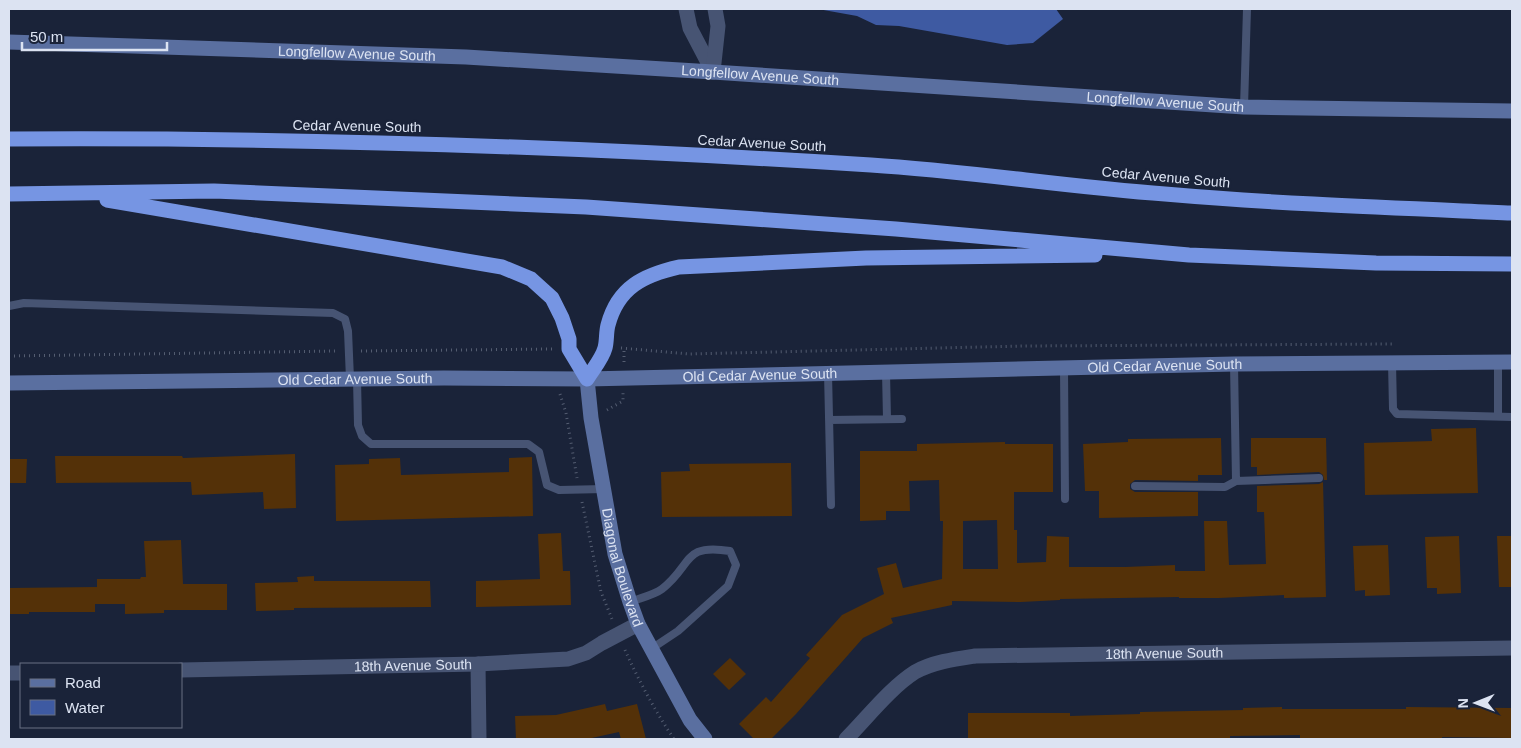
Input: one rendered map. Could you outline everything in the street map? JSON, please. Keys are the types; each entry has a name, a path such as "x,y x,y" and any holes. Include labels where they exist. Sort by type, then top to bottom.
{"highway":[{"name":"Cedar Avenue South","path":"9,139 163,138 522,148 875,165 1164,194 1347,206 1512,213"},
{"path":"9,194 214,191 586,208 906,230 1189,255 1376,263 1512,264"},
{"path":"72,194 502,267 531,279 552,298 562,318 569,339 570,349 587,379"},
{"path":"587,379 605,348 607,326 616,305 628,290 643,278 679,267 866,258 1189,255"}],"street":[{"path":"686,9 690,28 712,72"},
{"path":"712,72 718,26 715,9"},
{"name":"Longfellow Avenue South","path":"9,42 466,57 1244,107 1512,111"},
{"name":"Old Cedar Avenue South","path":"9,383 353,379 587,379 1234,364 1505,362"},
{"name":"Diagonal Boulevard","path":"587,379 590,411 615,554 630,602 638,624 651,649 690,720 705,739"},
{"name":"18th Avenue South","path":"182,670 478,664 568,659 586,653 638,624"},
{"name":"18th Avenue South","path":"846,739 892,692 916,672 944,661 975,656 1512,648"},
{"path":"478,664 479,739"}],"lane":[{"path":"1244,107 1247,9"},
{"path":"9,306 24,303 333,313 345,319 348,331 358,425 362,436 371,444 528,444 539,452 547,485 559,490 604,489"},
{"path":"1498,416 1505,362"},
{"path":"1392,363 1393,409 1398,414 1512,417"},
{"path":"1234,364 1236,481"},
{"path":"1064,368 1065,499"},
{"path":"886,372 886,420"},
{"path":"828,373 831,505"},
{"path":"829,420 902,420"},
{"path":"1135,486 1225,487 1236,481 1319,478"},
{"path":"630,602 662,590 697,550 712,548 730,551 736,565 728,586 674,634 651,649"}],"path":[{"path":"624,348 689,354 1023,346 1402,344"},
{"path":"9,356 553,349"},
{"path":"608,410 623,402 623,396"},
{"path":"561,400 566,413 579,490 601,592 610,614"},
{"path":"628,658 654,708 674,739"}],"water":[{"path":"818,9 1056,9 1063,19 1033,43 1007,45 899,26 876,25 857,16"}],"building":[{"path":"1476,428 1478,493 1365,495 1364,443 1432,441 1431,429"},
{"path":"1221,438 1222,475 1198,475 1198,481 1135,480 1130,484 1130,489 1135,492 1198,492 1198,516 1099,518 1099,491 1085,491 1083,444 1128,442 1128,439"},
{"path":"1251,438 1326,438 1327,480 1324,480 1323,475 1319,472 1257,475 1257,467 1251,467"},
{"path":"1005,442 1005,444 1053,444 1053,492 1014,492 1014,530 1017,530 1017,563 1046,562 1047,536 1069,537 1069,567 1175,565 1175,571 1205,571 1204,521 1227,521 1229,565 1266,564 1264,512 1257,512 1257,486 1319,484 1323,482 1326,597 1284,598 1284,595 1219,598 1060,599 1021,602 952,601 952,605 891,618 893,623 863,638 796,714 771,739 754,739 739,724 766,697 771,702 810,658 806,655 842,615 884,594 877,568 896,563 903,588 942,579 943,521 940,521 939,480 909,481 910,511 886,511 886,520 860,521 860,451 917,451 917,444","holes":["997,520 998,569 963,569 963,521"]},
{"path":"295,454 296,508 264,509 263,492 192,495 191,482 56,483 55,456 182,456 183,458"},
{"path":"532,457 533,516 336,521 335,465 369,464 369,459 400,458 401,475 509,472 509,458"},
{"path":"9,459 27,459 26,483 9,483"},
{"path":"791,463 792,516 662,517 661,472 690,471 689,464"},
{"path":"561,533 563,571 570,571 571,605 476,607 476,581 540,579 538,534"},
{"path":"1459,536 1461,593 1437,594 1437,588 1427,588 1425,537"},
{"path":"1497,536 1512,536 1512,587 1499,587"},
{"path":"181,540 183,584 227,584 227,610 164,610 164,613 125,614 125,604 95,604 95,612 29,612 29,614 9,614 9,588 97,587 97,579 140,579 141,577 146,577 144,541"},
{"path":"1388,545 1390,595 1365,596 1365,590 1355,591 1353,546"},
{"path":"314,576 314,581 430,581 431,607 294,608 294,610 256,611 255,583 298,582 297,577"},
{"path":"730,658 746,674 729,690 713,674"},
{"path":"605,704 607,711 637,704 646,739 621,739 619,732 587,739 516,739 515,716 556,715"},
{"path":"1282,707 1282,709 1512,708 1512,738 1300,739 1300,735 1230,736 1230,739 968,739 968,713 1070,713 1070,716"}]}
